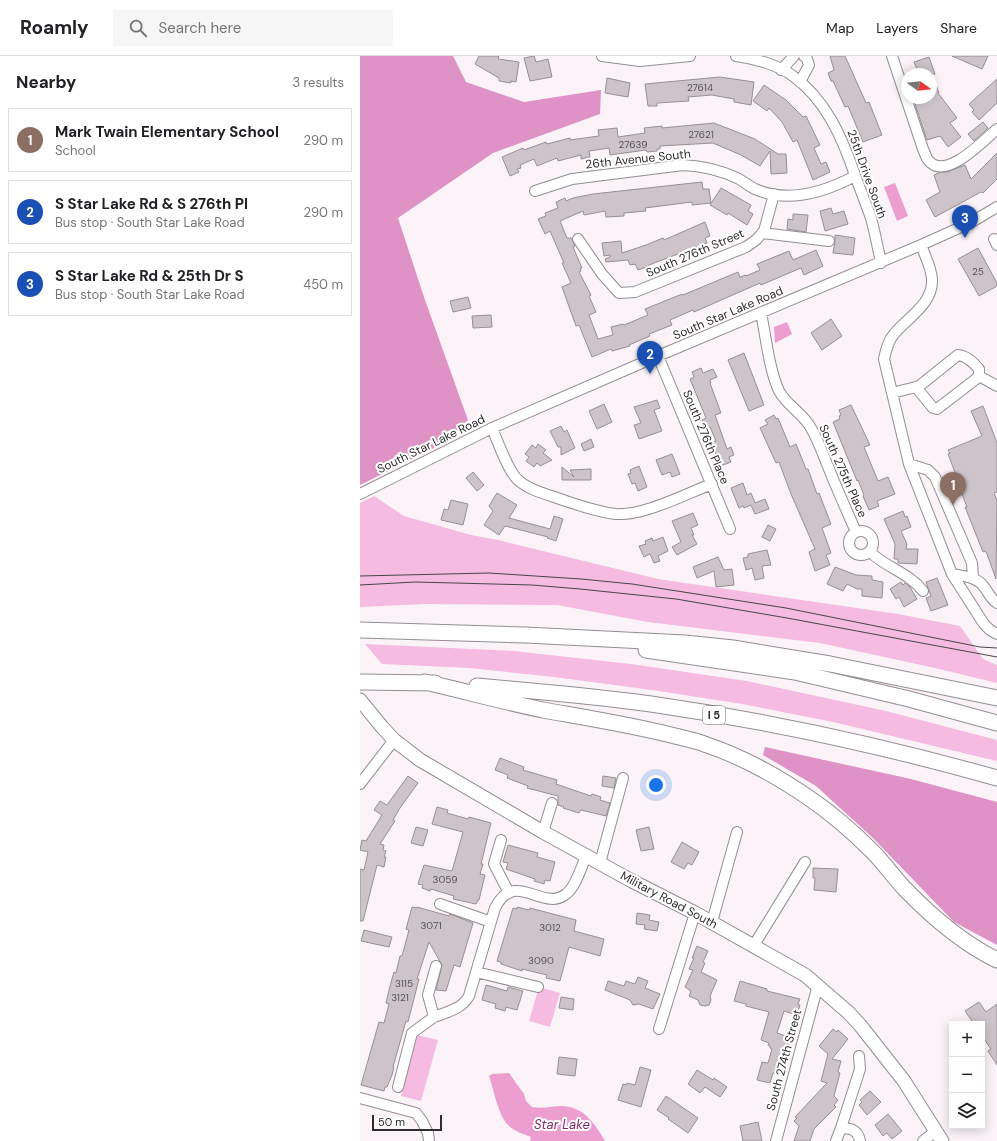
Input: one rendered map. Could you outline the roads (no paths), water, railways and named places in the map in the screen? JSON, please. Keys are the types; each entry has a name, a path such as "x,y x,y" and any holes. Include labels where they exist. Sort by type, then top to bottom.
{"highway":[{"path":"360,630 685,643 733,648 830,664 997,698"},
{"path":"565,638 795,672 910,699 997,723"},
{"name":"I 5","path":"360,682 425,682 575,695 651,704 738,718 829,736 935,761 997,778"},
{"path":"425,682 543,710 656,731 706,744 738,757 787,783 841,822 873,852 905,888 961,940 997,960"}],"main road":[{"name":"Military Road South","path":"360,700 394,740 420,760 586,856 712,922 806,975 849,1013 860,1025 904,1081 939,1136"}],"street":[{"path":"602,56 640,61 690,56"},
{"name":"25th Drive South","path":"736,56 754,60 792,75 821,103 839,132 871,218 881,263"},
{"path":"781,70 794,56"},
{"path":"800,82 809,69 807,59 804,56"},
{"path":"892,56 923,149 927,159 932,163 944,166 956,161 972,151 997,129"},
{"name":"26th Avenue South","path":"535,190 572,179 683,165 696,165 724,173 756,189 783,196 801,196 837,186 855,176"},
{"name":"South 276th Street","path":"578,239 602,274 619,294 635,292 746,247 756,240 762,233 774,194"},
{"name":"South Star Lake Road","path":"360,494 492,428 658,356 881,263 970,223 997,207"},
{"path":"762,233 829,241"},
{"path":"921,245 932,276 931,290 924,303 894,334 886,348 884,359 909,464 952,574 984,624 997,634"},
{"name":"South 275th Place","path":"761,313 774,376 780,391 787,402 805,418 811,427 856,532"},
{"path":"892,393 916,387 958,355 963,355 971,360 979,369 979,376 976,380 937,409 932,408 916,387"},
{"name":"South 276th Place","path":"658,356 730,529"},
{"path":"979,376 997,386"},
{"path":"492,428 511,471 518,480 545,494 589,508 617,514 639,511 712,484"},
{"path":"909,464 928,470 936,477 972,563 973,578"},
{"name":"South 275th Place","path":"856,532 866,532 873,538 873,548 870,552 862,556 853,552 849,544 852,535 856,532"},
{"path":"870,552 877,559 916,582 923,591"},
{"path":"952,574 973,578 983,585 991,598 997,603"},
{"path":"360,784 394,740"},
{"path":"600,863 623,778"},
{"path":"543,832 552,803"},
{"path":"712,922 737,832"},
{"path":"501,840 494,864 509,893"},
{"path":"398,1087 412,1033 434,1017 461,1006 469,996 499,900 509,893 519,890 551,899 559,898 566,894 571,888 586,856"},
{"path":"754,945 805,862"},
{"path":"440,904 491,922"},
{"path":"659,1029 695,913"},
{"path":"434,1017 428,995 436,966"},
{"path":"476,972 538,987"},
{"name":"South 274th Street","path":"776,1141 818,985"},
{"path":"836,1141 860,1069 859,1056"},
{"path":"360,1098 416,1113 428,1133 429,1141"},
{"path":"841,1128 851,1128 855,1130 859,1135 860,1141"},
{"path":"923,1141 939,1136"}],"water":[{"path":"895,183 908,216 897,221 884,187"},
{"path":"787,322 792,334 775,343 774,327"},
{"name":"Star Lake","path":"509,1073 524,1094 526,1101 532,1107 544,1108 563,1106 577,1110 583,1113 593,1123 605,1141 530,1141 531,1137 511,1128 505,1122 499,1109 489,1076 492,1074"}],"tram line":[{"path":"360,576 489,573 632,584 786,608 980,647 997,648"},
{"path":"360,585 415,582 532,585 676,599 997,657"}],"place":[{"name":"S Star Lake Rd & 25th Dr S","path":"965,238"},
{"name":"S Star Lake Rd & S 276th Pl","path":"650,374"},
{"name":"Mark Twain Elementary School","path":"953,505"}]}
